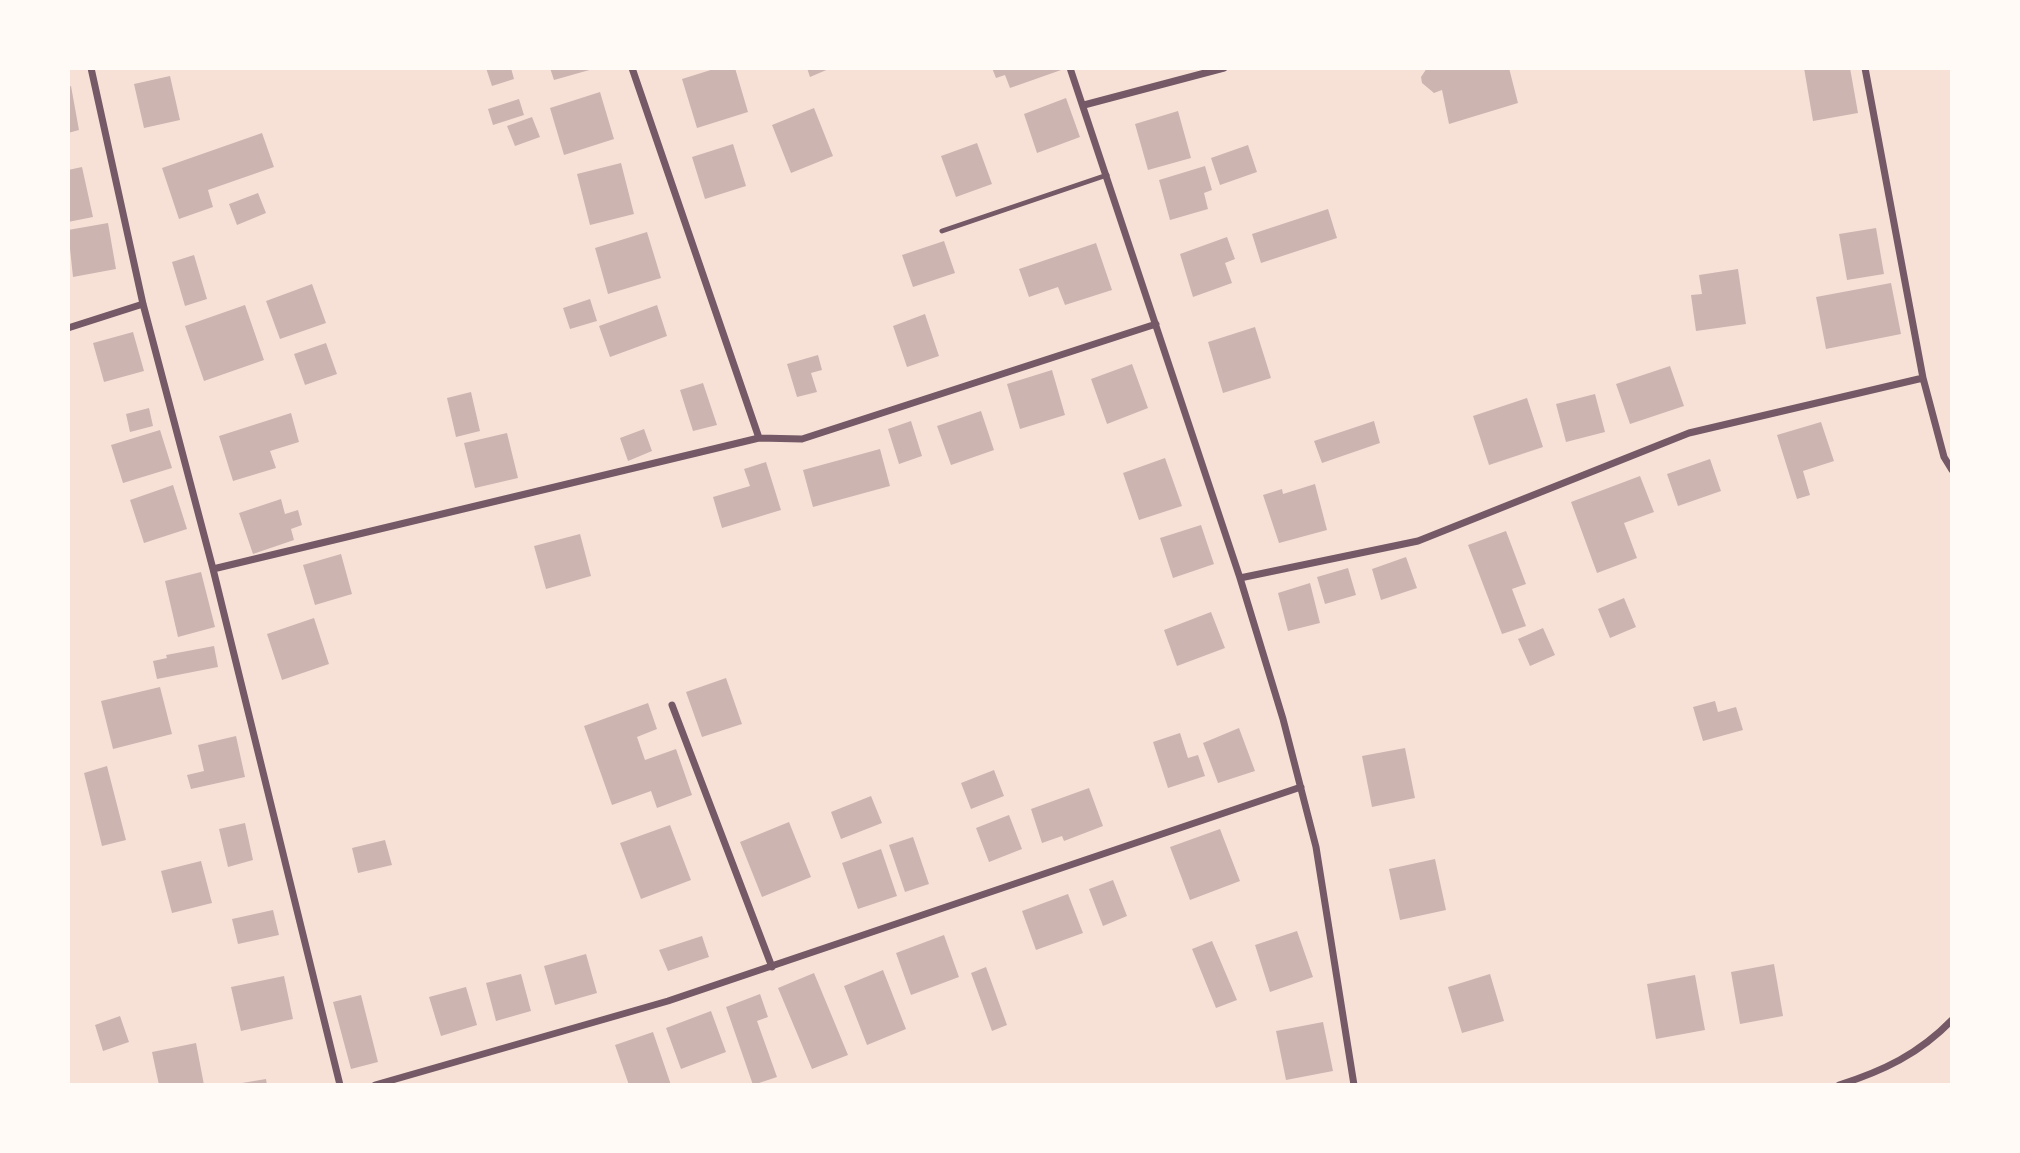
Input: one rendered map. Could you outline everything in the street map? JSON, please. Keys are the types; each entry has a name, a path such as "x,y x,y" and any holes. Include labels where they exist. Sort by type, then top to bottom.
{"street":[{"path":"91,68 143,303 213,569 340,1085"},
{"path":"632,68 759,438"},
{"path":"1070,68 1240,578 1301,787 1316,847 1353,1085"},
{"path":"1084,105 1224,68"},
{"path":"1866,68 1923,378 1944,457 1952,470"},
{"path":"68,328 143,303"},
{"path":"213,569 759,438 802,439 1156,324"},
{"path":"1240,578 1418,541 1689,433 1923,378"},
{"path":"672,705 772,967"},
{"path":"375,1085 668,1001 1301,787"},
{"path":"1839,1085 1878,1072 1907,1058 1952,1020"}],"lane":[{"path":"942,231 1107,175"}],"building":[{"path":"486,68 511,68 514,79 492,86"},
{"path":"550,68 593,68 593,69 554,80"},
{"path":"717,68 735,68 748,112 697,128 682,79"},
{"path":"807,68 831,68 810,77"},
{"path":"992,68 1064,69 1010,88 1005,75 996,78"},
{"path":"1427,68 1509,68 1518,103 1449,124 1442,90 1434,93 1422,83 1421,77"},
{"path":"1804,68 1850,68 1858,113 1813,121"},
{"path":"170,76 180,120 144,128 134,84"},
{"path":"71,86 79,130 68,133 68,87"},
{"path":"600,92 614,139 564,155 550,108"},
{"path":"1066,98 1080,137 1037,153 1024,114"},
{"path":"519,99 524,115 493,125 488,109"},
{"path":"814,108 833,156 791,173 772,125"},
{"path":"1178,111 1191,158 1148,170 1135,124"},
{"path":"532,117 540,137 515,146 507,126"},
{"path":"262,133 274,167 208,190 213,207 179,219 162,168"},
{"path":"977,143 992,184 956,197 941,156"},
{"path":"733,144 746,186 705,199 692,157"},
{"path":"1248,145 1257,172 1220,185 1211,158"},
{"path":"621,163 634,214 590,225 577,174"},
{"path":"1205,166 1212,190 1204,193 1208,209 1170,220 1159,180"},
{"path":"82,167 93,217 68,222 68,170"},
{"path":"258,193 266,213 237,225 229,204"},
{"path":"1328,209 1337,238 1261,263 1252,234"},
{"path":"108,223 116,269 73,277 68,230"},
{"path":"1876,228 1884,274 1847,280 1839,234"},
{"path":"647,232 661,278 608,294 595,248"},
{"path":"1227,237 1235,259 1225,263 1232,283 1193,297 1180,254"},
{"path":"944,241 955,273 913,287 902,255"},
{"path":"1096,243 1112,290 1065,305 1058,287 1029,297 1019,269"},
{"path":"194,255 207,299 185,306 172,262"},
{"path":"1738,269 1746,324 1696,331 1691,295 1702,294 1699,275"},
{"path":"1891,283 1901,334 1826,349 1816,297"},
{"path":"312,284 326,323 280,339 266,301"},
{"path":"590,299 597,321 570,329 563,308"},
{"path":"245,305 264,360 204,381 185,326"},
{"path":"657,305 667,336 610,357 599,326"},
{"path":"925,314 939,356 907,367 893,326"},
{"path":"1255,327 1271,378 1223,393 1208,342"},
{"path":"133,332 144,371 104,382 93,343"},
{"path":"326,343 337,374 305,385 294,354"},
{"path":"818,355 822,370 811,373 817,392 797,397 787,364"},
{"path":"1132,364 1148,408 1107,424 1091,379"},
{"path":"1670,366 1684,406 1630,424 1616,384"},
{"path":"1052,370 1065,415 1020,429 1007,384"},
{"path":"703,383 717,425 693,431 680,390"},
{"path":"471,392 480,431 456,437 447,398"},
{"path":"1595,394 1605,432 1566,442 1556,404"},
{"path":"1527,398 1543,447 1489,465 1473,416"},
{"path":"149,408 153,426 130,432 126,414"},
{"path":"981,411 994,450 951,465 937,426"},
{"path":"291,413 299,442 270,451 276,468 233,481 219,436"},
{"path":"911,421 922,456 899,464 888,429"},
{"path":"1374,421 1380,443 1322,463 1314,441"},
{"path":"1821,422 1834,461 1803,471 1810,495 1797,499 1777,435"},
{"path":"644,429 652,451 628,461 620,438"},
{"path":"160,430 172,468 123,483 111,445"},
{"path":"507,433 518,478 475,488 464,443"},
{"path":"880,449 890,486 813,507 803,470"},
{"path":"1165,458 1182,506 1139,520 1123,473"},
{"path":"1710,459 1721,491 1678,506 1667,474"},
{"path":"766,462 781,510 722,528 713,497 750,486 744,469"},
{"path":"1640,476 1654,512 1624,523 1637,558 1597,573 1571,502"},
{"path":"1315,484 1327,530 1279,543 1263,495 1282,489 1283,494"},
{"path":"173,485 187,529 144,543 130,500"},
{"path":"281,499 285,514 298,510 302,525 291,529 294,540 253,554 239,513"},
{"path":"1201,525 1214,564 1173,578 1160,538"},
{"path":"1506,531 1526,584 1512,589 1526,626 1502,634 1468,545"},
{"path":"580,534 591,576 546,589 534,546"},
{"path":"341,554 352,594 315,605 303,565"},
{"path":"1406,557 1417,588 1381,600 1372,569"},
{"path":"1348,568 1356,595 1325,604 1317,577"},
{"path":"201,572 215,627 178,637 165,581"},
{"path":"1310,583 1320,623 1288,631 1278,593"},
{"path":"1624,598 1636,627 1610,638 1598,609"},
{"path":"1211,612 1225,648 1177,666 1164,630"},
{"path":"314,618 329,664 282,680 267,634"},
{"path":"1543,628 1555,655 1530,666 1518,639"},
{"path":"214,646 218,667 157,679 153,661 167,658 166,655"},
{"path":"726,678 742,724 702,737 686,692"},
{"path":"160,687 172,734 113,749 101,701"},
{"path":"1715,701 1718,712 1736,707 1743,730 1703,741 1693,707"},
{"path":"648,703 657,729 637,737 645,760 676,749 692,795 657,808 651,791 612,805 584,726"},
{"path":"1239,728 1255,771 1218,783 1203,743"},
{"path":"1180,733 1188,758 1198,755 1205,776 1168,788 1153,742"},
{"path":"236,736 245,777 191,789 187,775 204,771 198,745"},
{"path":"1405,748 1415,798 1372,807 1362,756"},
{"path":"107,766 126,840 102,846 84,773"},
{"path":"994,770 1004,796 971,809 961,783"},
{"path":"1089,788 1103,826 1064,841 1062,836 1042,843 1031,809"},
{"path":"871,796 882,823 841,839 831,812"},
{"path":"1009,815 1022,849 989,862 976,828"},
{"path":"789,822 811,877 762,897 740,842"},
{"path":"245,823 253,860 228,867 219,829"},
{"path":"670,825 691,880 641,899 620,843"},
{"path":"1220,829 1240,881 1190,900 1170,847"},
{"path":"913,837 929,884 905,892 889,845"},
{"path":"385,840 392,865 358,873 352,848"},
{"path":"881,849 897,896 858,909 842,863"},
{"path":"1435,859 1446,910 1400,920 1389,869"},
{"path":"201,861 212,903 172,913 161,871"},
{"path":"1113,880 1127,916 1103,926 1089,889"},
{"path":"1068,894 1083,933 1036,950 1022,911"},
{"path":"273,910 279,935 238,944 232,919"},
{"path":"1297,931 1313,977 1270,992 1255,945"},
{"path":"944,935 959,977 911,995 896,953"},
{"path":"702,936 709,957 668,971 659,950"},
{"path":"1212,941 1237,1000 1216,1008 1192,949"},
{"path":"586,954 597,993 555,1005 544,966"},
{"path":"1774,964 1783,1016 1740,1024 1731,972"},
{"path":"986,967 1007,1025 992,1031 971,973"},
{"path":"883,970 906,1029 867,1045 844,986"},
{"path":"814,973 848,1055 812,1069 778,988"},
{"path":"521,974 531,1011 496,1021 486,983"},
{"path":"1490,974 1504,1021 1462,1033 1448,987"},
{"path":"1695,975 1705,1030 1656,1039 1647,984"},
{"path":"284,976 293,1019 241,1031 231,987"},
{"path":"466,987 477,1025 441,1036 429,997"},
{"path":"760,994 768,1017 757,1021 777,1077 753,1085 726,1007"},
{"path":"361,995 378,1062 351,1069 333,1002"},
{"path":"711,1011 726,1052 681,1069 666,1028"},
{"path":"120,1016 129,1042 103,1051 95,1025"},
{"path":"1323,1022 1333,1071 1286,1080 1276,1031"},
{"path":"653,1032 671,1085 629,1085 615,1045"},
{"path":"196,1043 204,1085 159,1085 152,1052"},
{"path":"266,1079 267,1085 242,1085 242,1083"}]}
